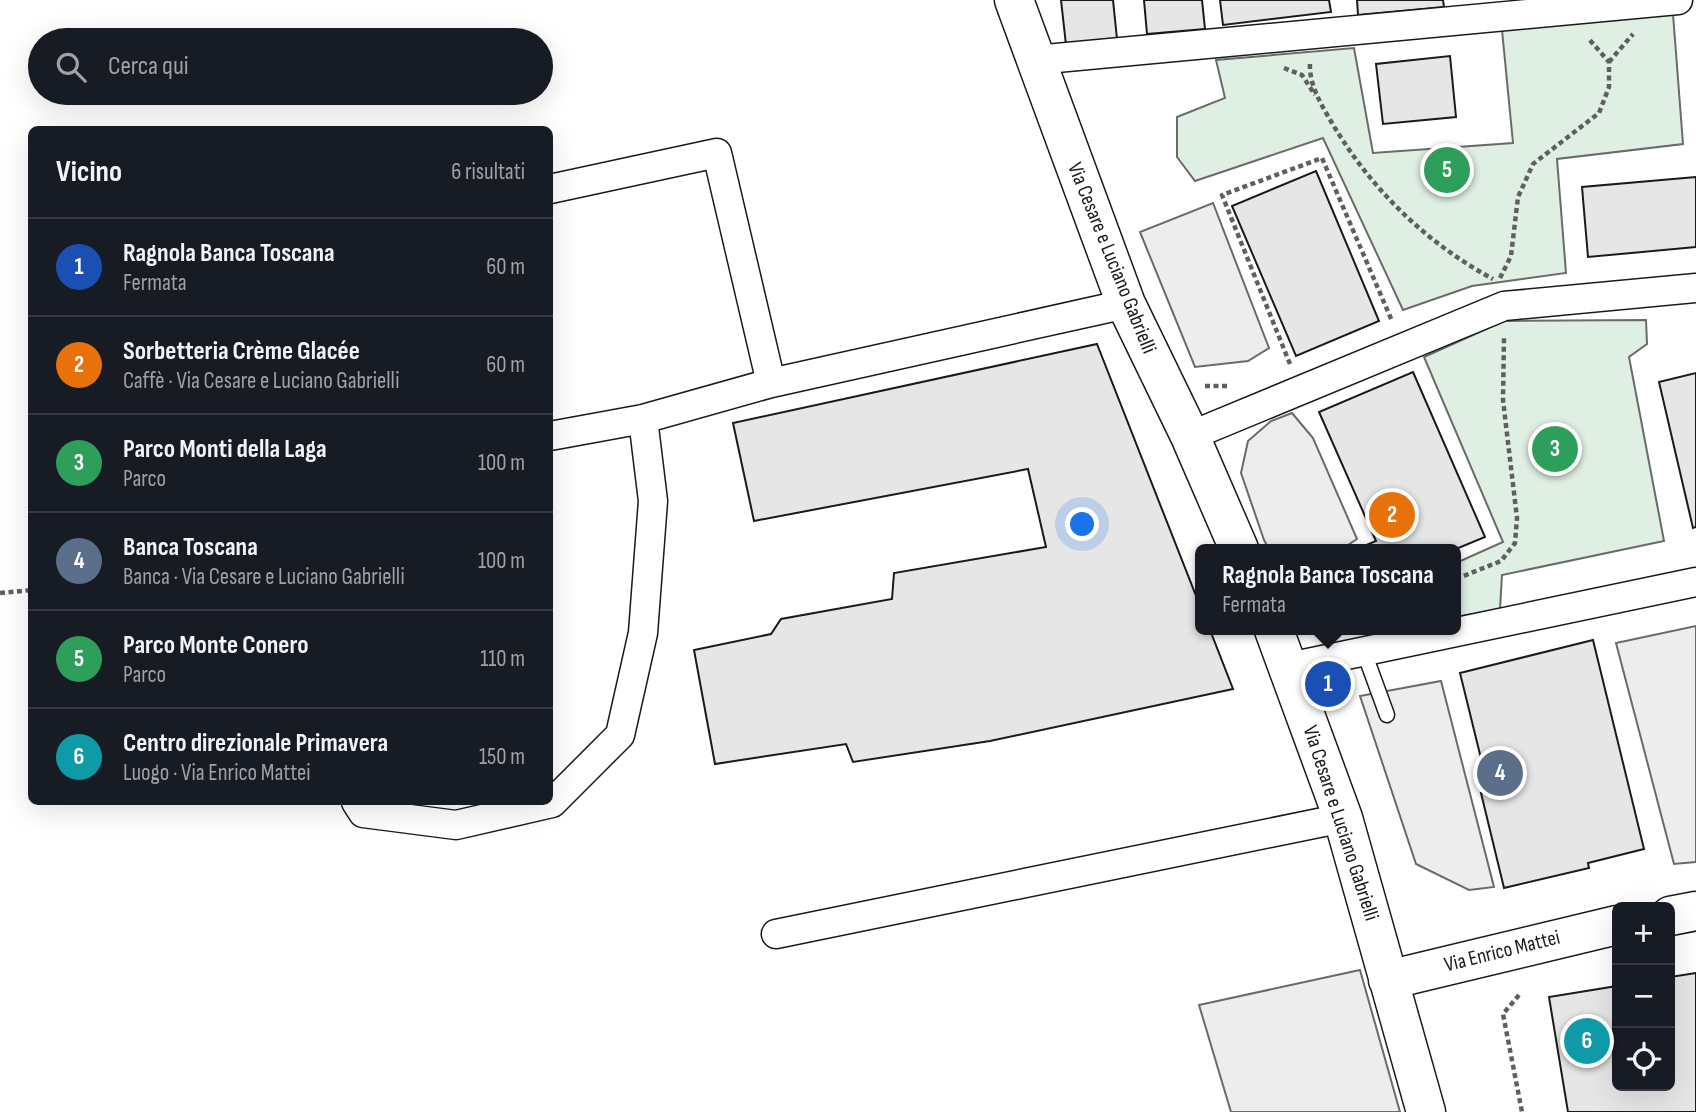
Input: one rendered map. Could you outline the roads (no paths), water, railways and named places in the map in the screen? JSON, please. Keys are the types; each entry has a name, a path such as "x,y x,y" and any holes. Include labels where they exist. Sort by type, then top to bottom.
{"main road":[{"name":"Via Cesare e Luciano Gabrielli","path":"1014,0 1126,304 1190,436 1237,544"},
{"name":"Via Cesare e Luciano Gabrielli","path":"1276,635 1343,818 1426,1112"},
{"path":"1675,915 1696,911"},
{"name":"Via Enrico Mattei","path":"1388,979 1612,926"}],"street":[{"path":"1035,60 1678,0"},
{"path":"553,188 718,153 771,383"},
{"path":"1190,436 1504,306 1696,288"},
{"path":"553,435 643,419 771,383 1126,304"},
{"path":"553,802 620,735 643,633 653,501 643,419"},
{"path":"1461,632 1696,582"},
{"path":"1289,667 1445,635"},
{"path":"358,805 363,813 456,825 543,805"},
{"path":"776,934 1343,818"}],"lane":[{"path":"1364,652 1387,715"}],"place":[{"name":"Parco Monte Conero","path":"1447,170"},
{"name":"Parco Monti della Laga","path":"1555,449"},
{"name":"Sorbetteria Crème Glacée","path":"1392,515"},
{"name":"Ragnola Banca Toscana","path":"1328,684"},
{"name":"Banca Toscana","path":"1500,773"},
{"name":"Centro direzionale Primavera","path":"1587,1041"}]}
